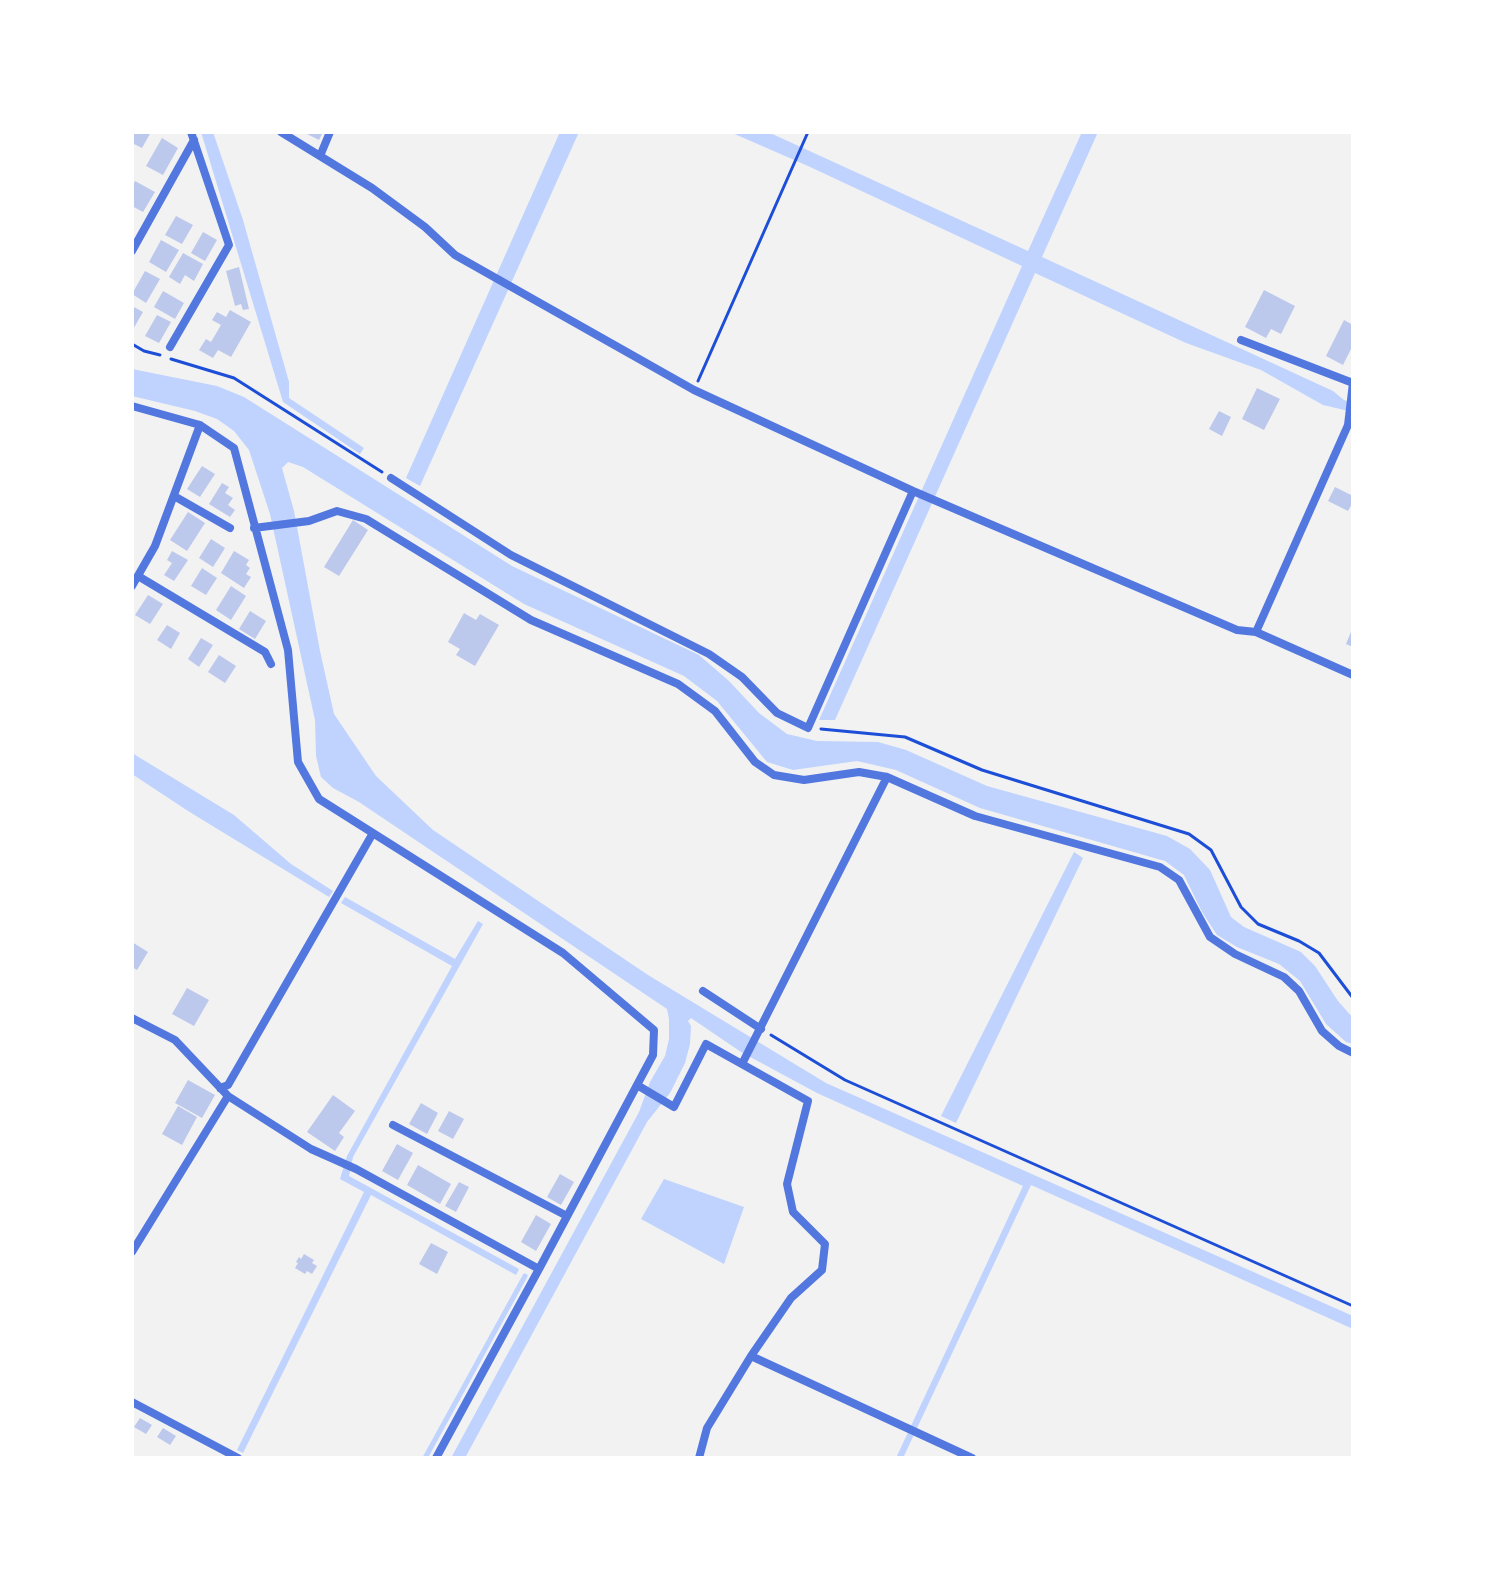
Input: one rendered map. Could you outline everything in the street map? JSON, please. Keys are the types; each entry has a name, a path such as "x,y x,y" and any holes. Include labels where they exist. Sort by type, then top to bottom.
{"street":[{"path":"281,132 372,188 425,227 455,255 694,390 938,502 1237,630 1256,632 1353,675"},
{"path":"320,156 330,132"},
{"path":"132,251 192,136"},
{"path":"170,347 229,245 192,136"},
{"path":"1241,340 1353,383 1350,423 1256,632"},
{"path":"132,406 200,425 234,448 288,650 298,762 319,799 563,953 654,1030 653,1055 436,1458"},
{"path":"132,586 155,546 200,425"},
{"path":"391,478 511,555 709,654 742,677 777,713 808,728 913,491"},
{"path":"174,496 230,528"},
{"path":"254,528 309,521 337,511 366,519 531,620 678,684 715,711 755,762 774,775 804,780 859,772 887,777 975,816 1160,867 1179,880 1210,937 1235,954 1284,977 1299,991 1322,1031 1353,1053"},
{"path":"138,576 265,652 271,664"},
{"path":"742,1064 887,777"},
{"path":"220,1088 228,1085 373,833"},
{"path":"703,991 761,1029"},
{"path":"132,1018 175,1040 228,1096 311,1149 356,1169 539,1269"},
{"path":"637,1085 674,1107 706,1044 808,1101 787,1184 793,1212 825,1244 822,1270 791,1298 751,1356 707,1428 699,1458"},
{"path":"132,1252 228,1096"},
{"path":"393,1125 567,1216"},
{"path":"751,1356 972,1458"},
{"path":"132,1402 235,1457"}],"path":[{"path":"694,390 808,132"},
{"path":"132,344 144,351 234,378 391,478"},
{"path":"808,728 905,737 982,770 1189,834 1211,850 1241,907 1258,924 1319,953 1353,998"},
{"path":"761,1029 845,1080 1353,1306"}],"water":[{"path":"201,132 213,132 243,220 289,382 289,398 364,448 360,454 283,402"},
{"path":"560,132 579,132 420,486 406,478"},
{"path":"730,132 768,132 1028,251 1082,132 1098,132 1042,257 1333,391 1353,403 1353,412 1323,405 1261,370 1186,343 1035,273 835,720 819,720 1022,266"},
{"path":"132,369 217,386 244,397 512,566 699,655 759,713 787,734 817,741 878,742 906,750 987,786 1167,836 1190,849 1210,870 1231,917 1244,927 1301,952 1315,966 1353,1018 1353,1044 1346,1042 1326,1024 1300,981 1279,964 1217,935 1184,875 1165,861 980,808 896,770 857,761 793,770 767,762 717,701 684,676 524,604 303,467 288,462 282,468 294,511 334,714 376,776 433,830 648,975 826,1083 1353,1316 1353,1329 1031,1185 903,1458 896,1458 1023,1186 817,1093 741,1052 691,1018 688,1021 691,1026 690,1044 685,1063 670,1093 647,1122 465,1458 451,1458 639,1112 650,1082 665,1056 669,1039 667,1009 359,802 333,788 321,777 316,756 315,720 270,514 249,450 234,431 217,419 132,396"},
{"path":"132,753 234,815 291,864 333,891 329,897 132,774"},
{"path":"1074,852 1083,858 956,1123 941,1116"},
{"path":"345,897 455,959 478,921 483,924 353,1157 349,1176 519,1269 516,1275 371,1195 243,1453 237,1450 364,1192 340,1179 347,1156 452,966 341,903"},
{"path":"664,1179 744,1207 724,1264 641,1219"}],"building":[{"path":"132,132 151,132 142,148 132,143"},
{"path":"303,132 323,132 319,140"},
{"path":"162,138 178,148 163,175 146,166"},
{"path":"135,181 155,192 143,212 132,206"},
{"path":"176,216 193,225 182,244 165,235"},
{"path":"203,232 217,240 205,261 191,253"},
{"path":"161,240 179,250 166,272 149,262"},
{"path":"183,253 203,264 194,281 185,275 180,284 169,277"},
{"path":"239,267 249,309 243,310 241,304 235,306 226,271"},
{"path":"145,271 160,279 146,303 132,294"},
{"path":"1264,290 1295,306 1281,334 1271,329 1266,338 1245,327"},
{"path":"163,291 184,303 175,319 154,307"},
{"path":"132,306 143,312 132,331"},
{"path":"230,310 251,322 231,357 218,350 213,358 199,350 206,339 211,342 221,325 212,320 217,312 226,317"},
{"path":"157,315 171,322 159,343 145,336"},
{"path":"1344,320 1353,325 1353,345 1343,365 1326,356"},
{"path":"1257,388 1280,399 1264,430 1242,419"},
{"path":"1219,411 1231,417 1222,436 1209,429"},
{"path":"202,466 215,474 200,497 187,489"},
{"path":"222,483 229,487 225,493 233,498 228,505 235,510 230,517 209,504"},
{"path":"1335,487 1353,496 1348,511 1328,501"},
{"path":"188,512 205,523 187,551 170,540"},
{"path":"353,520 368,530 339,576 324,567"},
{"path":"211,539 225,548 213,567 199,558"},
{"path":"172,551 188,560 174,581 164,575 172,563 167,560"},
{"path":"234,551 249,560 246,565 250,568 246,574 251,577 244,588 221,573"},
{"path":"202,568 217,578 206,595 191,586"},
{"path":"231,586 246,596 231,620 216,610"},
{"path":"148,595 163,604 150,624 135,615"},
{"path":"250,611 266,621 255,639 239,629"},
{"path":"464,613 476,620 480,614 499,625 475,666 456,655 460,649 448,642"},
{"path":"167,625 180,633 171,649 157,640"},
{"path":"1353,627 1353,647 1346,644"},
{"path":"201,638 213,645 199,667 188,659"},
{"path":"219,655 236,666 225,683 208,672"},
{"path":"132,942 148,952 137,970 132,967"},
{"path":"187,988 209,1000 194,1026 172,1014"},
{"path":"188,1080 215,1095 202,1118 175,1103"},
{"path":"333,1095 355,1111 339,1133 344,1137 335,1151 307,1132"},
{"path":"421,1103 438,1113 427,1134 409,1124"},
{"path":"178,1106 197,1117 182,1145 162,1134"},
{"path":"449,1111 464,1119 453,1139 438,1131"},
{"path":"397,1144 413,1153 398,1180 382,1171"},
{"path":"418,1165 451,1184 440,1204 407,1185"},
{"path":"560,1174 574,1182 561,1205 547,1197"},
{"path":"459,1182 469,1187 456,1212 445,1206"},
{"path":"536,1215 551,1224 536,1251 521,1242"},
{"path":"431,1243 448,1252 437,1274 419,1264"},
{"path":"304,1254 317,1266 312,1274 295,1268 299,1257 301,1259"},
{"path":"140,1418 152,1425 146,1434 134,1427"},
{"path":"163,1428 176,1436 170,1445 157,1437"}],"waterway":[{"path":"425,1458 525,1276"}]}
